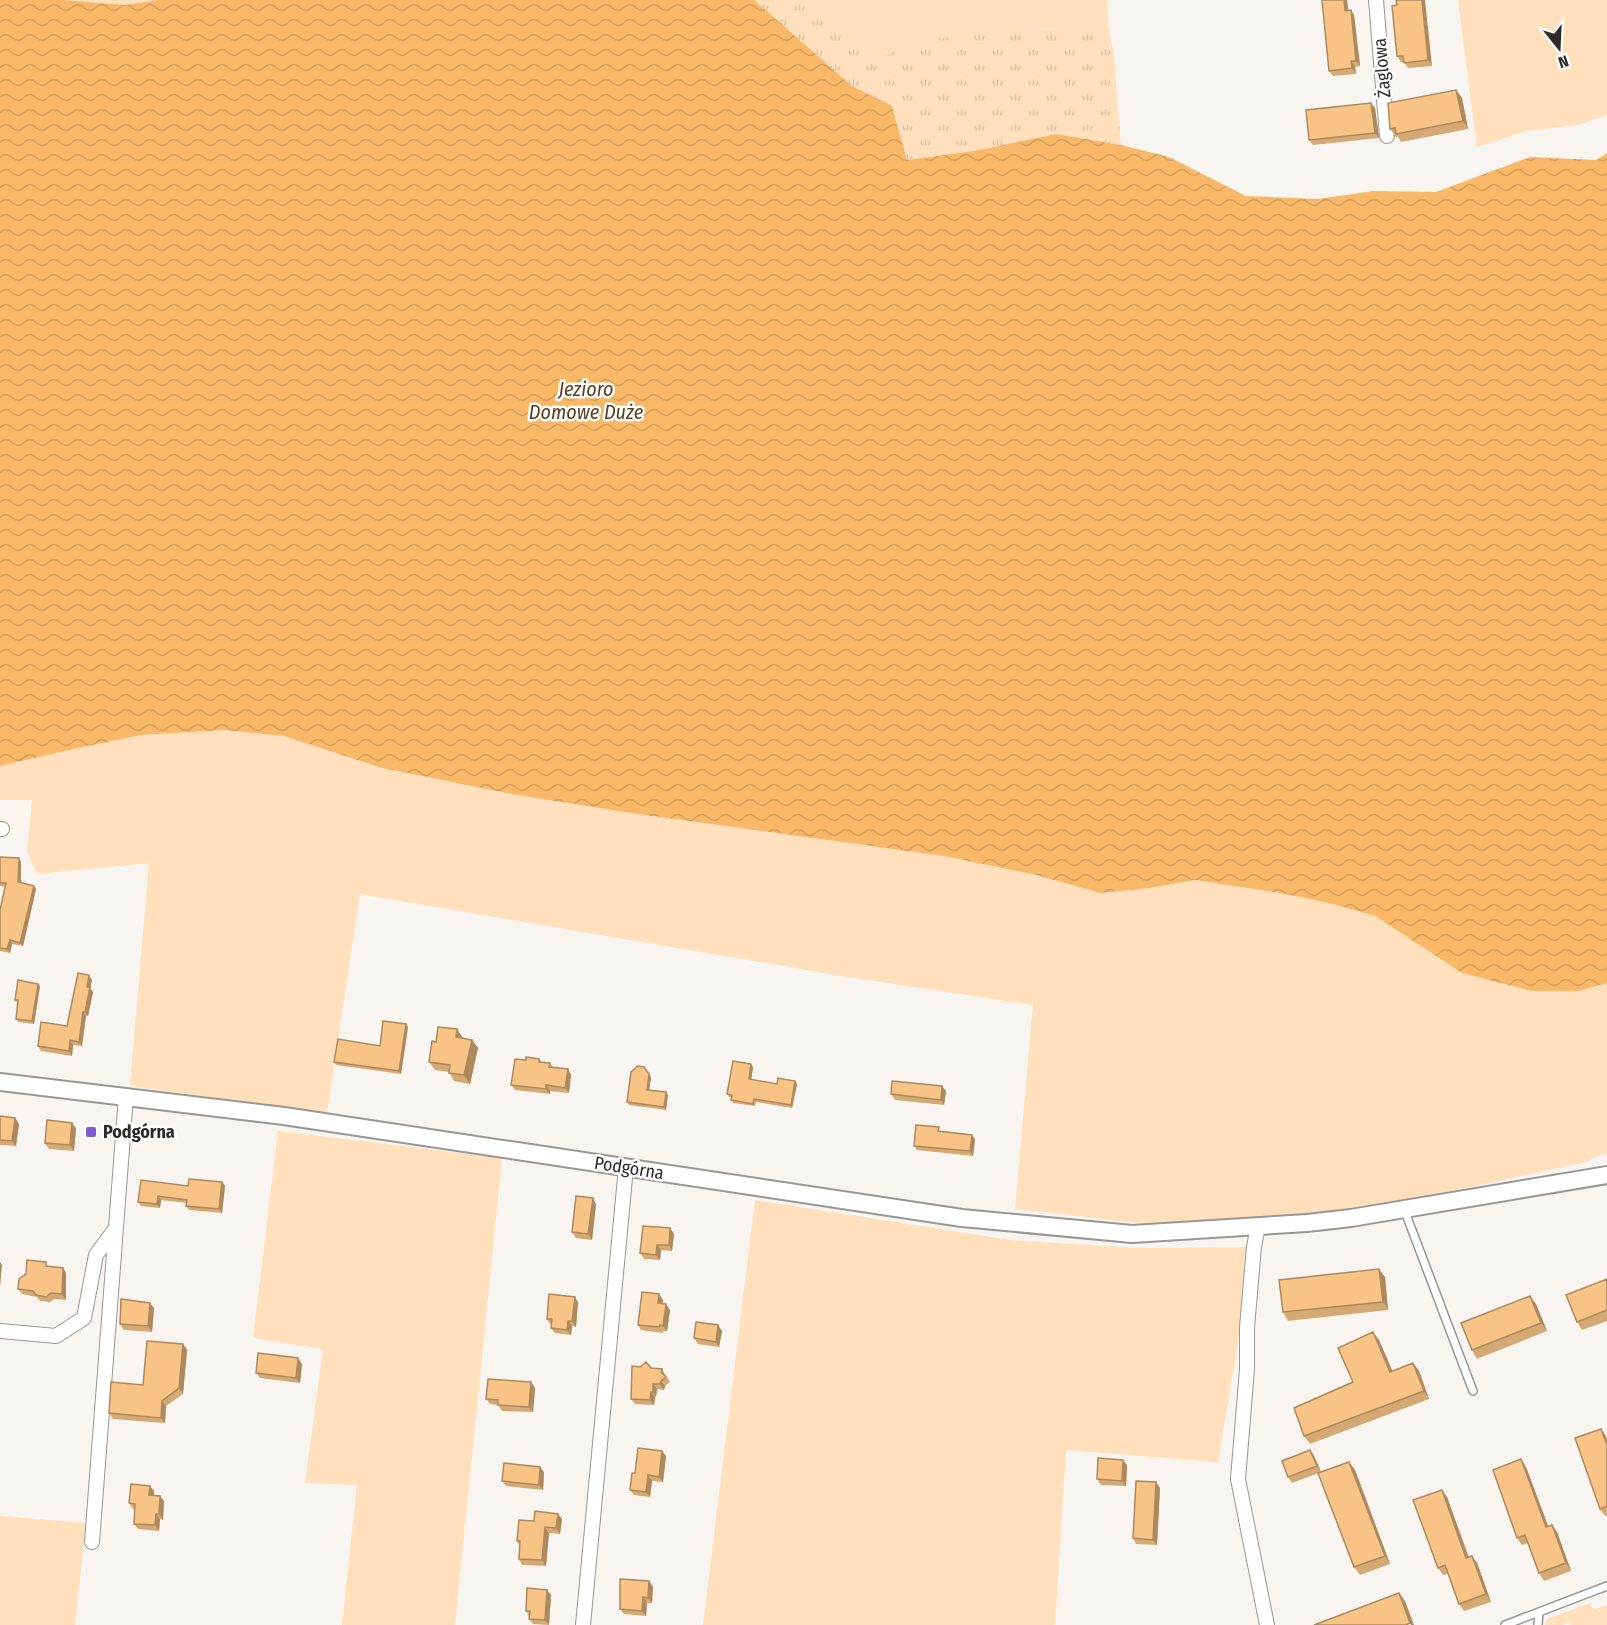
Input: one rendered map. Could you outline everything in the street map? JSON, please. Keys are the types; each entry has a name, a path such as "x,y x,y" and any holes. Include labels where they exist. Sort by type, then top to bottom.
{"street":[{"name":"Żaglowa","path":"1376,0 1387,136"},
{"name":"Podgórna","path":"0,1082 284,1116 962,1218 1132,1234 1307,1223 1404,1209 1607,1174"},
{"path":"92,1542 126,1096"},
{"path":"583,1625 626,1167"},
{"path":"1258,1226 1247,1327 1247,1368 1238,1479 1267,1625"},
{"path":"0,1331 56,1336 84,1318 96,1255 116,1228"}],"lane":[{"path":"1404,1209 1473,1391"},
{"path":"1505,1625 1607,1586"},
{"path":"1538,1625 1539,1612"}],"green space":[{"path":"63,0 158,0 124,5"},
{"path":"752,0 801,0 881,57 922,40 1023,28 1109,30 1114,56 1121,145 1056,134 974,151 907,160 892,106 852,86"},
{"path":"801,0 1107,0 1109,30 1023,28 922,40 881,57"},
{"path":"1458,0 1607,0 1607,115 1578,125 1526,131 1477,147"},
{"path":"225,730 285,736 382,768 511,794 637,814 944,856 1036,875 1101,893 1195,880 1280,893 1375,916 1462,973 1579,991 1607,983 1607,1153 1586,1162 1359,1211 1251,1221 1139,1223 1015,1209 1033,1005 848,977 360,894 327,1113 130,1086 149,863 37,874 27,851 32,800 0,800 0,766 141,735"},
{"path":"278,1131 502,1158 455,1625 342,1625 357,1485 305,1483 323,1349 253,1338"},
{"path":"755,1200 1010,1240 1136,1248 1254,1247 1218,1462 1066,1450 1055,1625 703,1625"},
{"path":"0,1516 86,1523 75,1625 0,1625"},
{"path":"1590,1603 1593,1610 1607,1605 1607,1625 1571,1625 1570,1622 1563,1625 1545,1625 1547,1619"}],"water":[{"name":"Jezioro Domowe Duże","path":"0,0 63,0 124,5 158,0 754,0 852,86 892,106 907,160 974,151 1056,134 1121,145 1169,157 1246,196 1318,199 1373,191 1436,192 1530,157 1596,160 1607,153 1607,983 1579,991 1532,991 1462,973 1375,916 1280,893 1195,880 1101,893 1036,875 944,856 637,814 511,794 382,768 284,736 225,730 141,735 0,766"}],"building":[{"path":"1322,0 1344,0 1345,11 1351,10 1356,61 1351,61 1352,68 1329,71"},
{"path":"1396,0 1422,0 1428,60 1404,63 1403,56 1397,56 1392,6 1397,5"},
{"path":"1456,90 1463,121 1396,134 1395,128 1390,129 1388,103"},
{"path":"1371,103 1375,133 1309,140 1306,110"},
{"path":"0,857 19,858 18,882 34,886 20,943 10,940 7,949 0,948 0,910 6,883 0,883"},
{"path":"78,973 89,975 87,987 90,987 85,1012 83,1012 79,1042 70,1040 69,1051 38,1046 41,1022 67,1026"},
{"path":"18,980 38,984 32,1021 16,1019 18,1000 15,1000"},
{"path":"383,1021 406,1024 399,1071 334,1062 338,1039 380,1046"},
{"path":"438,1027 457,1029 456,1037 472,1040 464,1075 449,1073 450,1065 429,1062 432,1041 436,1042"},
{"path":"526,1057 550,1063 549,1067 568,1069 565,1088 546,1085 546,1089 511,1085 515,1059 526,1060"},
{"path":"733,1061 751,1064 749,1079 777,1084 778,1078 795,1081 791,1105 754,1099 753,1104 731,1100 732,1095 727,1094"},
{"path":"638,1066 644,1067 649,1074 647,1090 666,1092 664,1107 627,1102 631,1072"},
{"path":"892,1081 942,1086 941,1100 891,1094"},
{"path":"0,1116 15,1118 12,1141 0,1140"},
{"path":"47,1120 72,1123 70,1145 45,1143"},
{"path":"916,1125 939,1127 938,1131 972,1135 970,1151 914,1146"},
{"path":"189,1179 222,1182 219,1209 186,1206 187,1200 158,1196 157,1204 138,1202 141,1180 188,1186"},
{"path":"576,1196 593,1198 588,1234 572,1232"},
{"path":"643,1226 670,1228 669,1245 657,1245 656,1255 640,1253"},
{"path":"27,1260 46,1262 46,1266 63,1268 62,1294 51,1293 46,1297 36,1295 33,1291 18,1289 19,1279 26,1274"},
{"path":"1379,1269 1383,1302 1283,1312 1279,1280"},
{"path":"1607,1279 1607,1310 1577,1322 1566,1295"},
{"path":"642,1292 659,1294 658,1303 666,1304 663,1326 638,1325"},
{"path":"549,1294 575,1297 572,1321 568,1321 567,1330 551,1328 552,1319 547,1319"},
{"path":"1530,1296 1541,1323 1472,1350 1461,1323"},
{"path":"121,1299 150,1303 148,1326 120,1324"},
{"path":"696,1322 718,1325 716,1342 694,1338"},
{"path":"1373,1332 1390,1372 1413,1363 1424,1391 1304,1436 1294,1408 1353,1382 1338,1348"},
{"path":"147,1341 183,1344 179,1388 162,1401 161,1418 109,1413 111,1382 143,1385"},
{"path":"258,1353 298,1358 296,1378 256,1373"},
{"path":"646,1362 651,1368 662,1369 661,1372 666,1377 660,1384 653,1384 650,1400 631,1399 632,1366 640,1367"},
{"path":"488,1379 531,1382 529,1407 498,1405 498,1400 486,1399"},
{"path":"1601,1429 1607,1445 1607,1506 1600,1509 1575,1438"},
{"path":"638,1448 662,1451 659,1477 648,1475 646,1492 630,1490"},
{"path":"1310,1450 1317,1466 1288,1477 1282,1461"},
{"path":"1098,1458 1123,1460 1122,1481 1097,1479"},
{"path":"1521,1459 1546,1527 1552,1525 1566,1563 1539,1573 1525,1535 1517,1538 1493,1470"},
{"path":"1349,1462 1385,1556 1354,1567 1318,1473"},
{"path":"504,1463 540,1467 539,1485 502,1481"},
{"path":"1136,1481 1156,1482 1153,1540 1133,1538"},
{"path":"131,1484 150,1486 149,1495 160,1496 159,1514 156,1514 155,1525 134,1524 135,1504 129,1503"},
{"path":"1442,1490 1466,1558 1472,1556 1486,1594 1459,1604 1445,1565 1438,1568 1413,1500"},
{"path":"535,1511 558,1514 556,1528 545,1527 542,1560 519,1559 520,1541 517,1541 519,1520 534,1521"},
{"path":"620,1579 649,1581 648,1598 643,1597 642,1611 620,1609"},
{"path":"527,1588 547,1590 545,1620 529,1619 530,1611 526,1611"},
{"path":"1399,1593 1410,1623 1406,1625 1314,1625"}],"place":[{"name":"Podgórna","path":"91,1132"}]}
